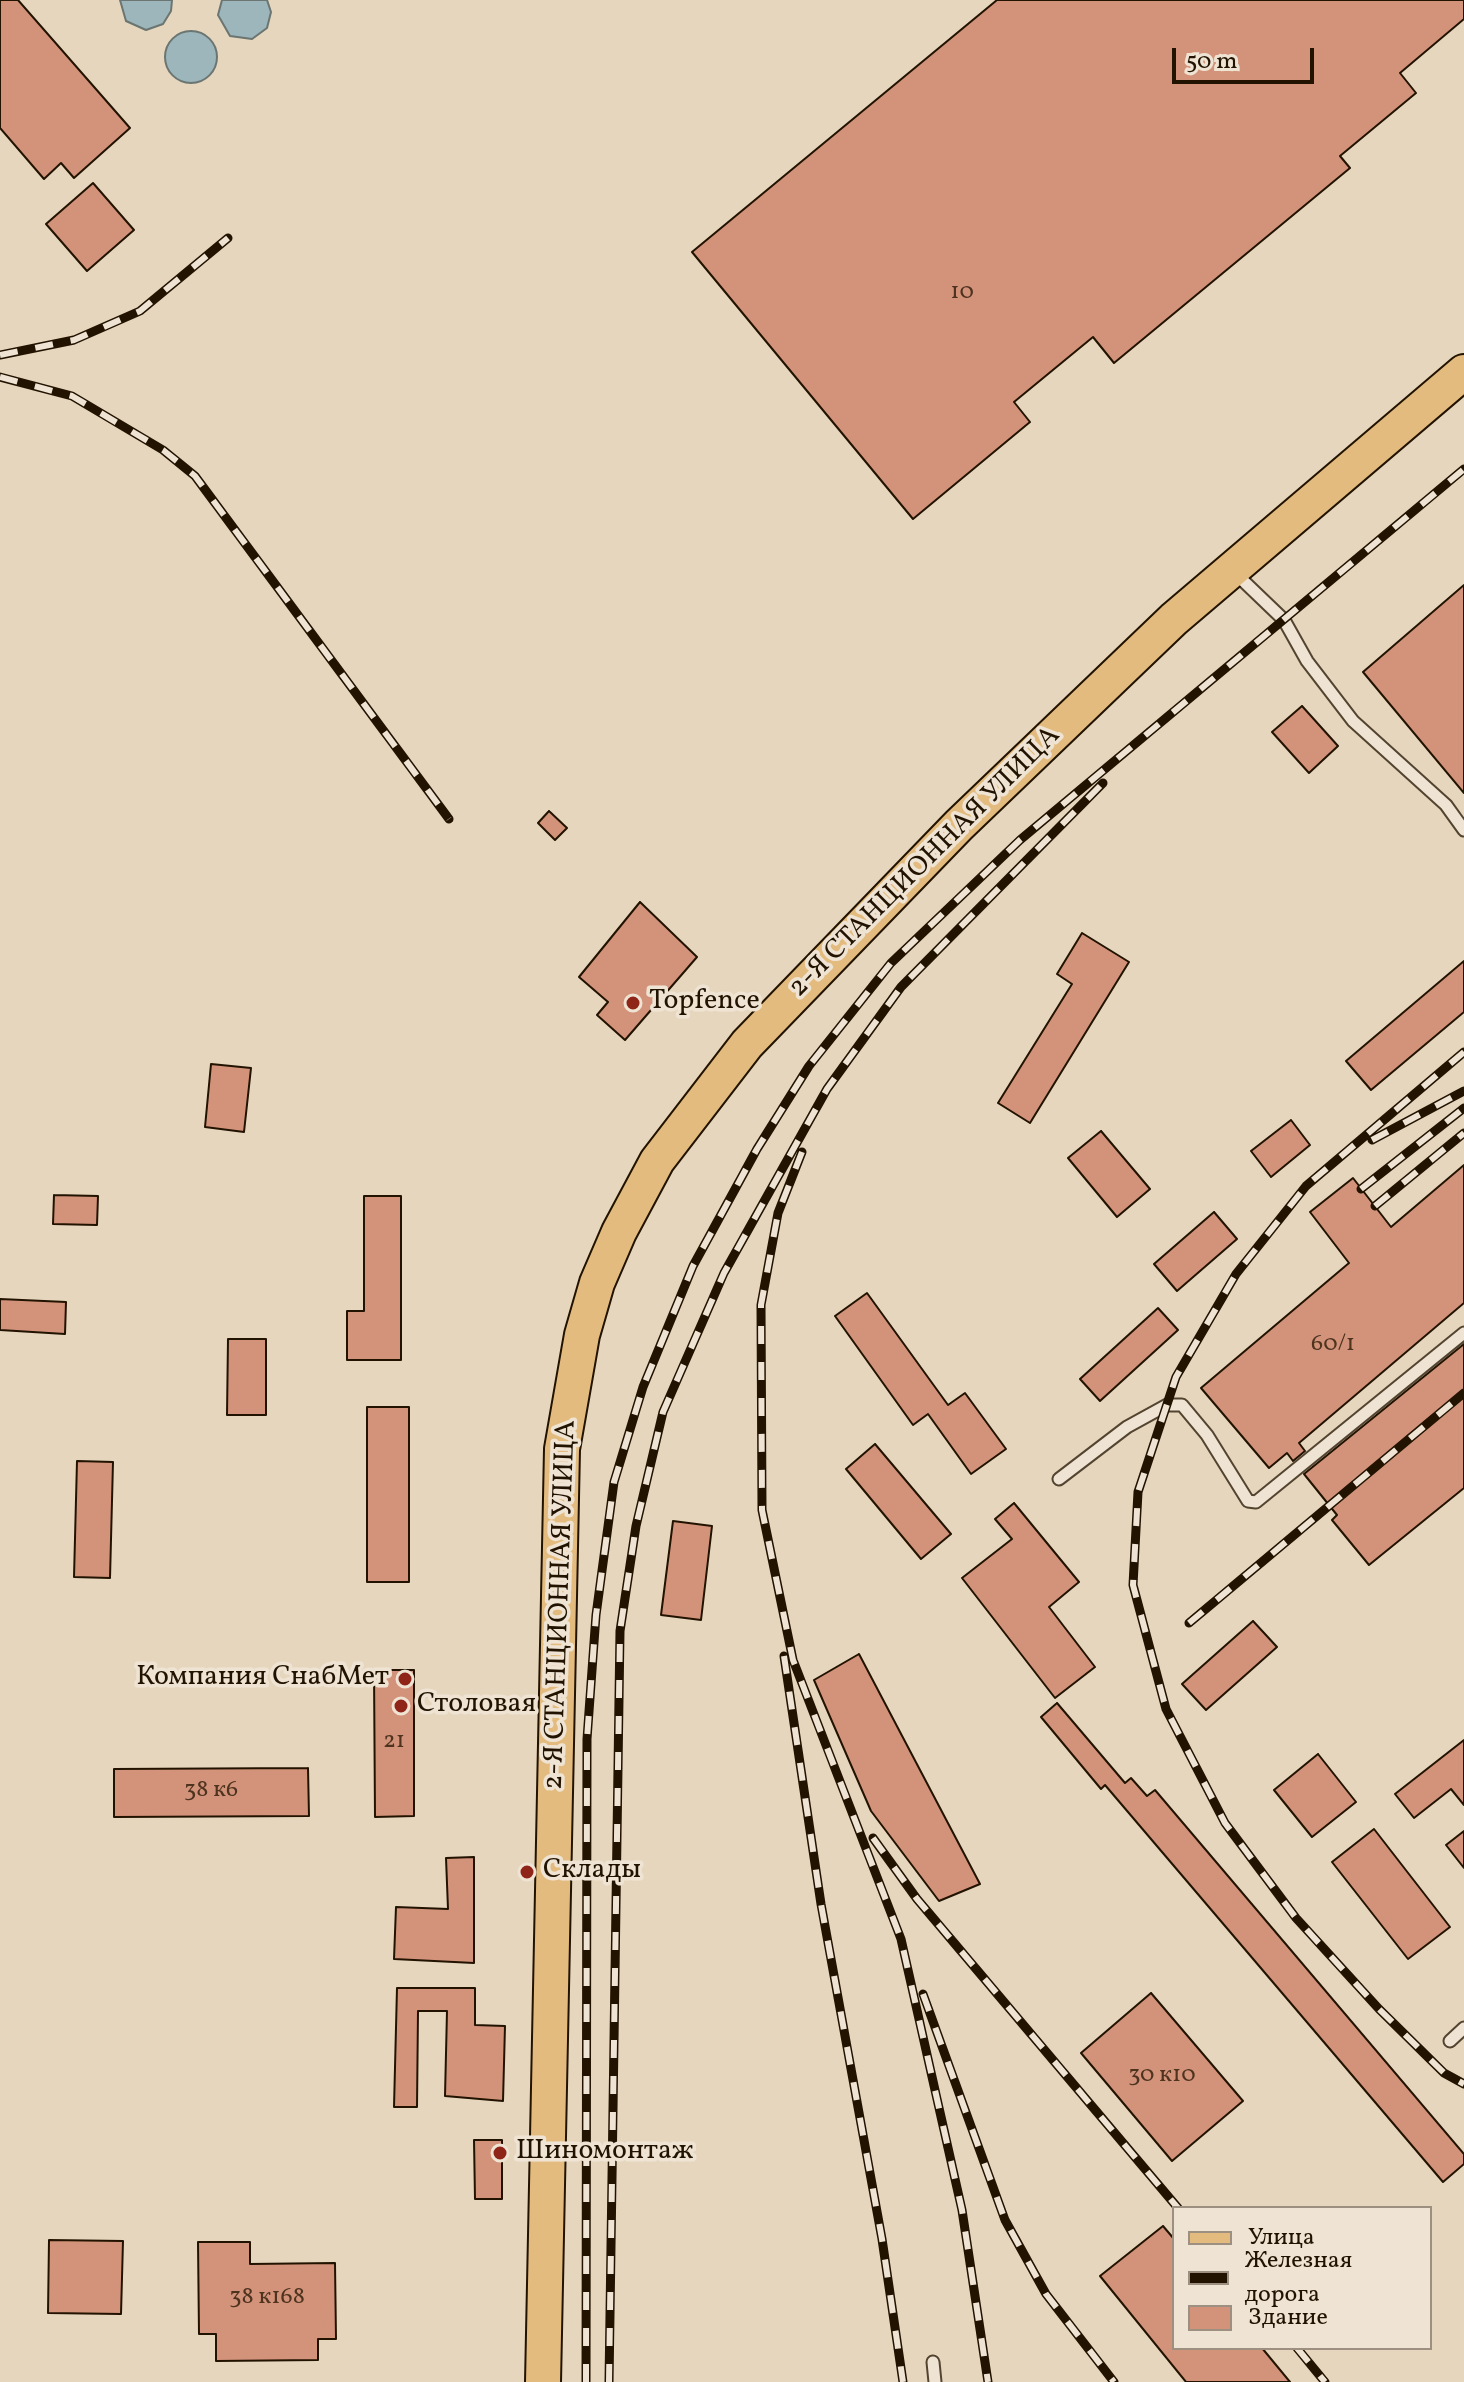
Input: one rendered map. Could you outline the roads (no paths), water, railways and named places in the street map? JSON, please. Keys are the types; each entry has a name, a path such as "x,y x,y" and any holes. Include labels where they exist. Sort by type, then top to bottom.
{"main road":[{"name":"2-Я СТАНЦИОННАЯ УЛИЦА","path":"543,2382 562,1449 582,1335 597,1283 657,1161 747,1044 971,814 1174,619 1464,372"}],"lane":[{"path":"1232,570 1284,620 1307,661 1353,721 1446,805 1464,830"},
{"path":"1059,1479 1127,1427 1167,1405 1182,1405 1207,1435 1248,1501 1256,1502 1464,1333"},
{"path":"1450,2041 1464,2028"},
{"path":"933,2362 935,2382"}],"water":[{"path":"120,0 172,0 171,11 163,24 146,30 126,21"},
{"path":"222,0 267,0 271,12 267,28 252,39 230,36 218,15"},
{"path":"191,31 209,39 217,57 209,75 191,83 173,75 165,57 173,39"}],"railway":[{"path":"0,355 74,340 140,311 228,238"},
{"path":"0,377 72,396 163,450 195,476 449,819"},
{"path":"586,2382 587,1739 596,1615 614,1482 643,1387 693,1266 757,1149 809,1066 891,963 1020,840 1464,469"},
{"path":"609,2382 620,1631 636,1526 663,1412 724,1273 827,1089 901,987 1103,783"},
{"path":"1464,1052 1306,1186 1236,1274 1176,1377 1138,1492 1133,1585 1166,1709 1225,1823 1296,1918 1379,2009 1444,2073 1464,2084"},
{"path":"1372,1140 1464,1091"},
{"path":"1361,1189 1464,1108"},
{"path":"1375,1206 1464,1133"},
{"path":"802,1152 778,1213 761,1305 762,1510 793,1660 901,1939 962,2210 988,2382"},
{"path":"1189,1623 1464,1393"},
{"path":"784,1656 821,1904 882,2239 903,2382"},
{"path":"873,1838 917,1899 1176,2206"},
{"path":"923,1994 1005,2220 1046,2294 1114,2382"},
{"path":"1299,2350 1325,2382"}],"place":[{"name":"Topfence","path":"633,1003"},
{"name":"Компания СнабМет","path":"405,1679"},
{"name":"Столовая","path":"401,1706"},
{"name":"Склады","path":"527,1872"},
{"name":"Шиномонтаж","path":"500,2153"}]}
